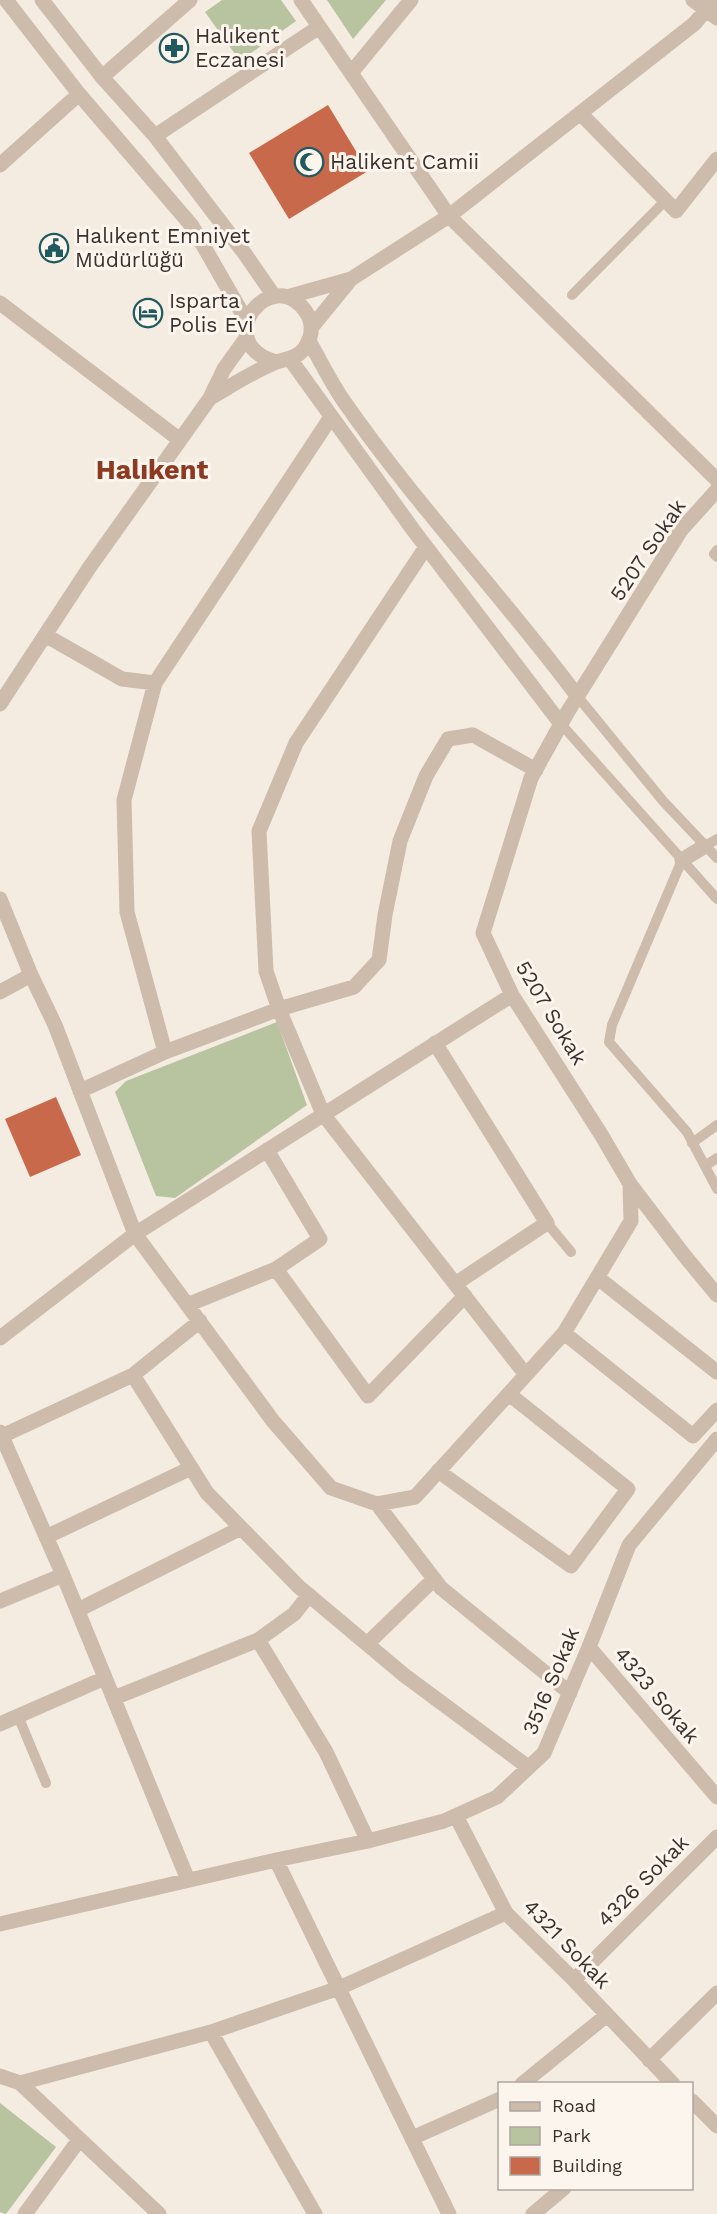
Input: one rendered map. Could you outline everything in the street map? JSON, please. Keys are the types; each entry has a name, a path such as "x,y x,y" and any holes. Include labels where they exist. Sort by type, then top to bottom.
{"street":[{"path":"6,0 79,94 192,226 246,320 247,337 253,349 263,358 283,360 331,417 426,547 561,724"},
{"path":"42,0 102,77 155,136 245,254 281,297 300,303 308,314 310,334 343,399 445,534 578,697"},
{"path":"102,77 190,0"},
{"path":"301,0 449,216 717,480"},
{"path":"351,73 411,0"},
{"path":"246,320 251,310 261,301 351,279 449,216 713,9 693,0"},
{"path":"155,136 319,27"},
{"path":"0,165 79,94"},
{"path":"580,114 676,211 717,159"},
{"path":"210,398 301,352 310,334 351,279"},
{"path":"0,303 180,440"},
{"path":"0,704 89,568 210,398 224,369 247,337"},
{"path":"165,1052 127,912 124,800 155,683 331,417"},
{"name":"5207 Sokak","path":"717,490 681,530 561,724 531,778 483,933 512,994 630,1184 717,1295"},
{"path":"426,547 296,743 259,831 266,971 279,1009 323,1114 526,1375"},
{"path":"45,635 122,679 155,683"},
{"path":"80,1092 165,1052 279,1009 354,987 379,960 385,915 400,841 426,776 448,739 473,735 536,770"},
{"path":"682,860 711,842"},
{"path":"0,899 31,975 55,1025 135,1234 273,1421 331,1488 377,1504 415,1497 564,1333 631,1221 630,1184"},
{"path":"0,992 31,975"},
{"path":"0,1338 135,1234 512,994"},
{"path":"435,1044 548,1223 455,1284"},
{"path":"188,1305 276,1269 320,1239 267,1150"},
{"path":"276,1269 368,1396 465,1296"},
{"path":"598,1278 717,1372"},
{"path":"188,1880 78,1610 1,1434 133,1375 200,1321"},
{"path":"564,1333 693,1437 717,1410"},
{"path":"133,1375 207,1492 309,1595 405,1675 528,1767"},
{"path":"438,1471 571,1566 628,1489 509,1394"},
{"name":"3516 Sokak","path":"0,1924 368,1841 444,1821 497,1797 544,1753 629,1545 717,1439"},
{"path":"46,1537 191,1468"},
{"path":"377,1504 441,1587 570,1693"},
{"path":"78,1610 242,1528"},
{"path":"0,1601 63,1575"},
{"path":"367,1644 434,1579"},
{"path":"114,1698 258,1640 294,1614 309,1595"},
{"path":"258,1640 327,1752 368,1841"},
{"name":"4323 Sokak","path":"589,1647 717,1797"},
{"path":"0,1724 105,1678"},
{"name":"4321 Sokak","path":"456,1816 506,1913 574,1980 671,2082"},
{"name":"4326 Sokak","path":"574,1980 717,1837"},
{"path":"276,1860 449,2214"},
{"path":"20,2083 211,2032 339,1988 506,1913"},
{"path":"649,2060 717,1993"},
{"path":"524,2082 607,2015"},
{"path":"211,2032 315,2214"},
{"path":"0,2076 20,2083 159,2214"},
{"path":"412,2138 498,2100"},
{"path":"693,2102 717,2126"},
{"path":"25,2214 79,2140"},
{"path":"533,2214 562,2190"}],"lane":[{"path":"572,295 666,200"},
{"path":"717,550 714,554 717,557"},
{"path":"578,697 663,801 711,842 717,858"},
{"path":"561,724 717,899"},
{"path":"682,860 612,1025 609,1042 687,1132 717,1189"},
{"path":"692,1143 717,1125"},
{"path":"705,1166 717,1158"},
{"path":"548,1223 571,1252"},
{"path":"18,1716 46,1783"}],"green space":[{"path":"222,0 281,0 296,21 240,61 205,12"},
{"path":"327,0 386,0 353,39"},
{"path":"277,1022 307,1105 175,1198 156,1196 115,1092 126,1081"},
{"path":"0,2103 56,2147 6,2214 0,2212"}],"building":[{"name":"Halikent Camii","path":"328,105 368,171 289,219 249,153"},
{"path":"56,1097 81,1155 30,1177 5,1119"}],"place":[{"name":"Halıkent Eczanesi","path":"174,48"},
{"name":"Halikent Camii","path":"309,162"},
{"name":"Halıkent Emniyet Müdürlüğü","path":"54,248"},
{"name":"Isparta Polis Evi","path":"148,313"}],"district":[{"name":"Halıkent","path":"152,470"}]}
